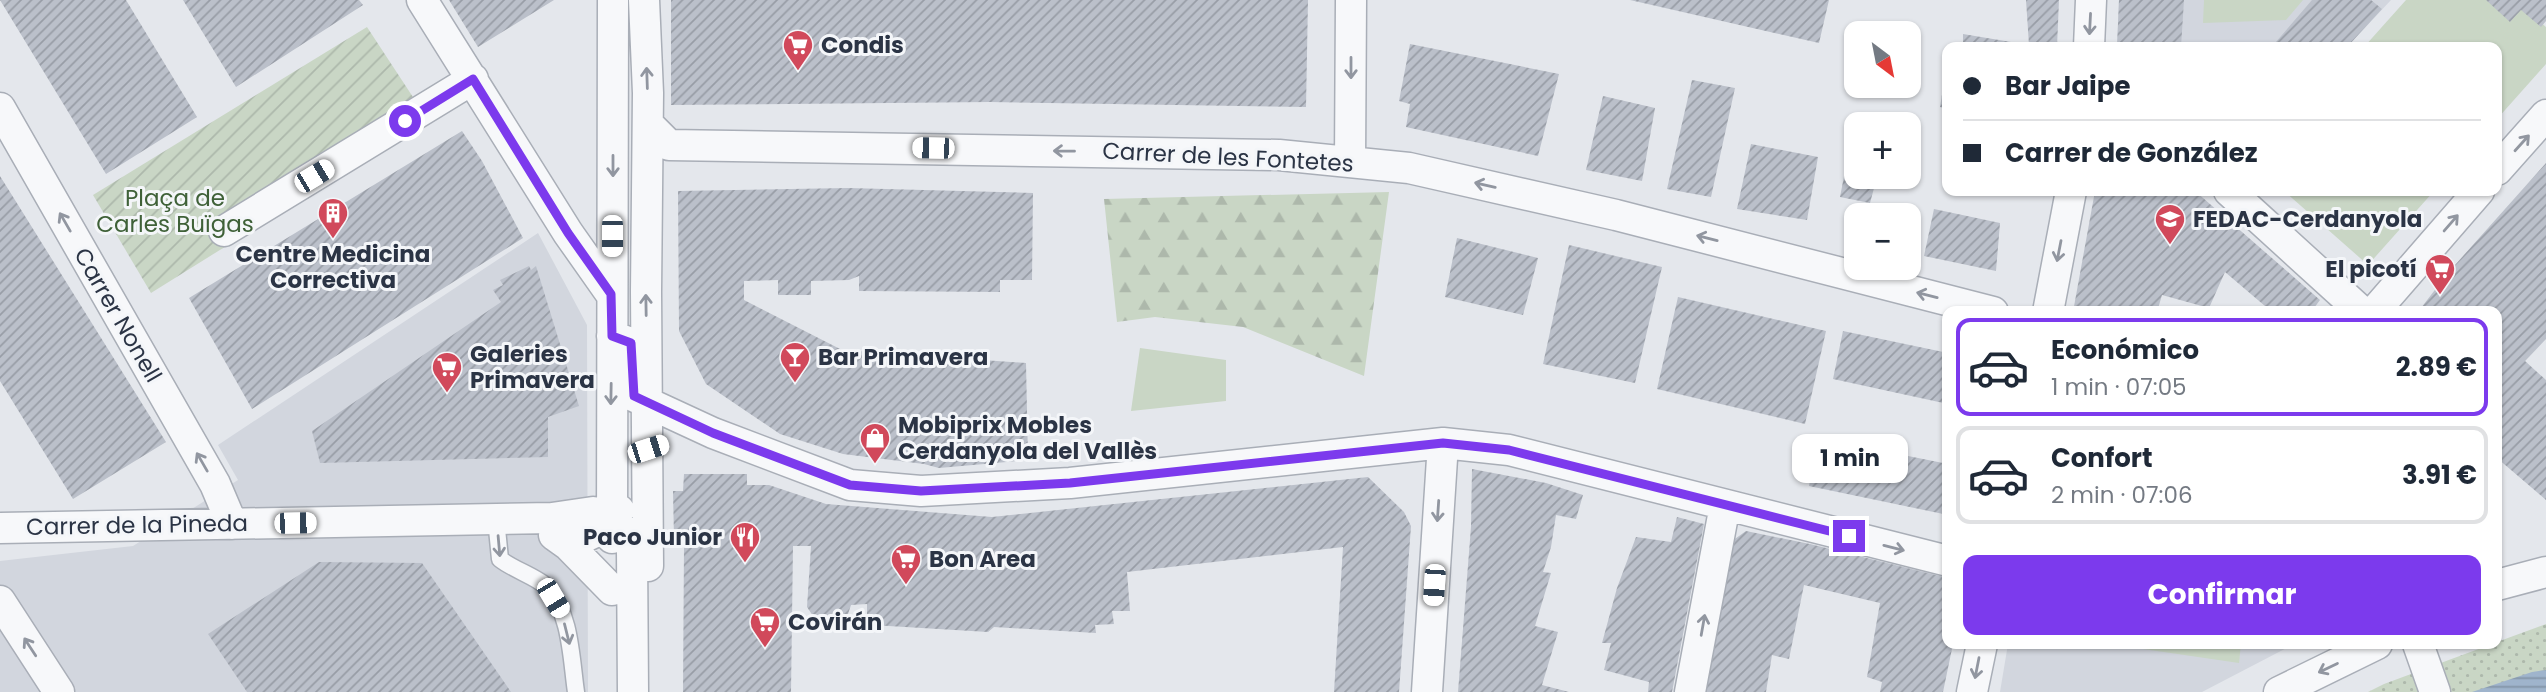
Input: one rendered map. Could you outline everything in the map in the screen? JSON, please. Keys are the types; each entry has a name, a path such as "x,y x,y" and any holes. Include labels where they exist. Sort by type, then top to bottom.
{"street":[{"path":"422,0 568,233 611,286"},
{"path":"613,0 610,520 616,692"},
{"path":"611,286 628,257 629,202 647,167 671,138 644,0"},
{"path":"1350,162 1351,0"},
{"path":"2089,42 2091,0"},
{"path":"224,231 473,79"},
{"name":"Carrer Nonell","path":"0,108 215,484 232,524"},
{"path":"2502,164 2546,115"},
{"name":"Carrer de les Fontetes","path":"671,138 1279,155 1409,168 1616,215 1970,306"},
{"path":"647,167 644,419 647,692"},
{"path":"2049,306 2070,196"},
{"path":"2234,196 2355,306"},
{"path":"2379,306 2475,196"},
{"path":"568,545 593,533 628,502 632,449 644,419 631,343 612,336"},
{"path":"644,419 713,433 850,485 921,491 1070,483 1443,443 1509,450 1942,559"},
{"path":"644,419 684,437 713,433"},
{"path":"1427,692 1443,443"},
{"path":"610,471 539,518 612,590"},
{"path":"1690,692 1725,505"},
{"name":"Carrer de la Pineda","path":"0,528 539,518 593,512 610,520"},
{"path":"610,520 628,533 632,551 633,692"},
{"path":"2502,583 2543,570"},
{"path":"0,601 59,692"},
{"path":"1972,692 1981,649"},
{"path":"2279,692 2367,649"},
{"path":"2421,652 2435,692"}],"lane":[{"path":"496,519 500,559 511,568 546,586 561,610 576,692"}],"shaded area":[{"path":"2119,0 2391,0 2352,42 2117,42"},
{"path":"538,233 587,325 588,692 0,692 0,561 133,546 238,480 218,445"},
{"path":"2007,649 2284,649 2202,692 2000,692"}],"green space":[{"path":"2204,0 2303,0 2286,20 2203,23"},
{"path":"2406,0 2515,0 2546,27 2546,64 2502,113 2502,42 2368,42"},
{"name":"Plaça de Carles Buïgas","path":"367,27 428,120 151,293 93,195"},
{"path":"1389,192 1364,376 1243,327 1155,317 1117,322 1104,199"},
{"path":"2290,196 2430,196 2368,265"},
{"path":"1140,348 1226,360 1226,401 1131,411"},
{"path":"2546,624 2546,692 2368,692 2478,649 2502,649 2502,640"},
{"path":"2143,649 2240,649 2239,663"}],"water":[{"path":"2546,670 2546,692 2472,692 2532,672"}],"building":[{"path":"0,0 126,0 197,117 106,174"},
{"path":"183,0 359,0 363,5 236,87"},
{"path":"449,0 554,0 478,47"},
{"path":"671,0 1308,0 1306,107 990,102 671,105"},
{"path":"1630,0 1829,0 1819,43"},
{"path":"2026,0 2059,0 2057,42 2029,42"},
{"path":"2119,0 2184,0 2181,42 2117,42"},
{"path":"2312,0 2371,0 2382,9 2352,42 2276,42"},
{"path":"2486,0 2546,0 2546,21 2541,27 2521,10 2510,22"},
{"path":"1963,34 2011,42 1963,42"},
{"path":"1410,44 1559,74 1538,156 1406,127 1410,104 1399,101"},
{"path":"1692,80 1735,88 1711,197 1667,189"},
{"path":"1603,96 1655,108 1642,181 1586,170"},
{"path":"462,131 482,161 523,238 252,409 189,298"},
{"path":"1751,144 1818,157 1807,220 1737,209"},
{"path":"2546,163 2546,339 2525,361 2546,380 2546,500 2502,462 2502,306 2423,306 2447,274"},
{"path":"0,176 166,442 73,499 0,381"},
{"path":"1844,176 1844,189 1874,189 1870,203 1840,197"},
{"path":"848,188 1033,193 1032,280 1000,280 1000,292 859,291 859,276 849,280 811,281 811,295 778,295 778,280 744,281 744,300 842,350 1026,363 1028,460 939,468 843,454 780,434 706,384 679,331 678,191"},
{"name":"FEDAC-Cerdanyola","path":"2094,196 2201,196 2320,300 2316,306 2265,306 2225,272 2210,306 2162,295 2159,306 2074,306"},
{"path":"1934,209 2000,223 1996,271 1924,256"},
{"path":"1457,238 1538,258 1523,315 1445,297"},
{"path":"1569,245 1662,267 1635,383 1543,364"},
{"name":"Galeries Primavera","path":"529,266 531,270 536,266 579,406 548,417 548,457 320,463 312,431 501,302 493,290 503,285 500,280"},
{"path":"1678,297 1826,331 1805,424 1657,389"},
{"path":"1843,331 1942,352 1942,403 1833,379"},
{"path":"1818,438 1942,463 1942,514 1809,486"},
{"path":"1472,469 1546,483 1583,495 1576,519 1556,515 1551,547 1543,572 1551,573 1535,626 1558,632 1542,685 1569,692 1458,692 1471,527"},
{"path":"684,474 747,474 747,485 769,485 826,504 992,517 1368,477 1404,512 1411,526 1399,692 1334,692 1343,547 1127,572 1130,611 1112,611 1114,624 1095,625 1096,633 994,627 988,632 872,625 867,615 867,604 851,605 848,614 813,616 807,607 811,546 793,546 791,692 683,692 684,546 674,538 673,491 683,491"},
{"path":"1677,517 1704,524 1672,692 1648,692 1649,682 1604,670 1611,643 1602,643 1617,588 1636,537 1671,542"},
{"path":"1746,531 1942,577 1942,649 1952,649 1943,692 1880,692 1882,682 1867,677 1880,603 1804,585 1789,659 1772,655 1766,692 1704,692 1732,541"},
{"path":"319,562 422,563 511,692 247,692 208,634"}],"place":[{"name":"Condis","path":"798,72"},
{"name":"Centre Medicina Correctiva","path":"333,240"},
{"name":"FEDAC-Cerdanyola","path":"2170,246"},
{"name":"El picotí","path":"2440,296"},
{"name":"Bar Primavera","path":"795,384"},
{"name":"Galeries Primavera","path":"447,394"},
{"name":"Mobiprix Mobles Cerdanyola del Vallès","path":"875,465"},
{"name":"Paco Junior","path":"745,564"},
{"name":"Bon Area","path":"906,586"},
{"name":"Covirán","path":"765,649"}],"route":[{"path":"405,121 473,79 568,233 611,294 612,336 631,343 634,396 681,420 781,461 850,485 921,491 1070,483 1443,443 1509,450 1849,536"}]}
